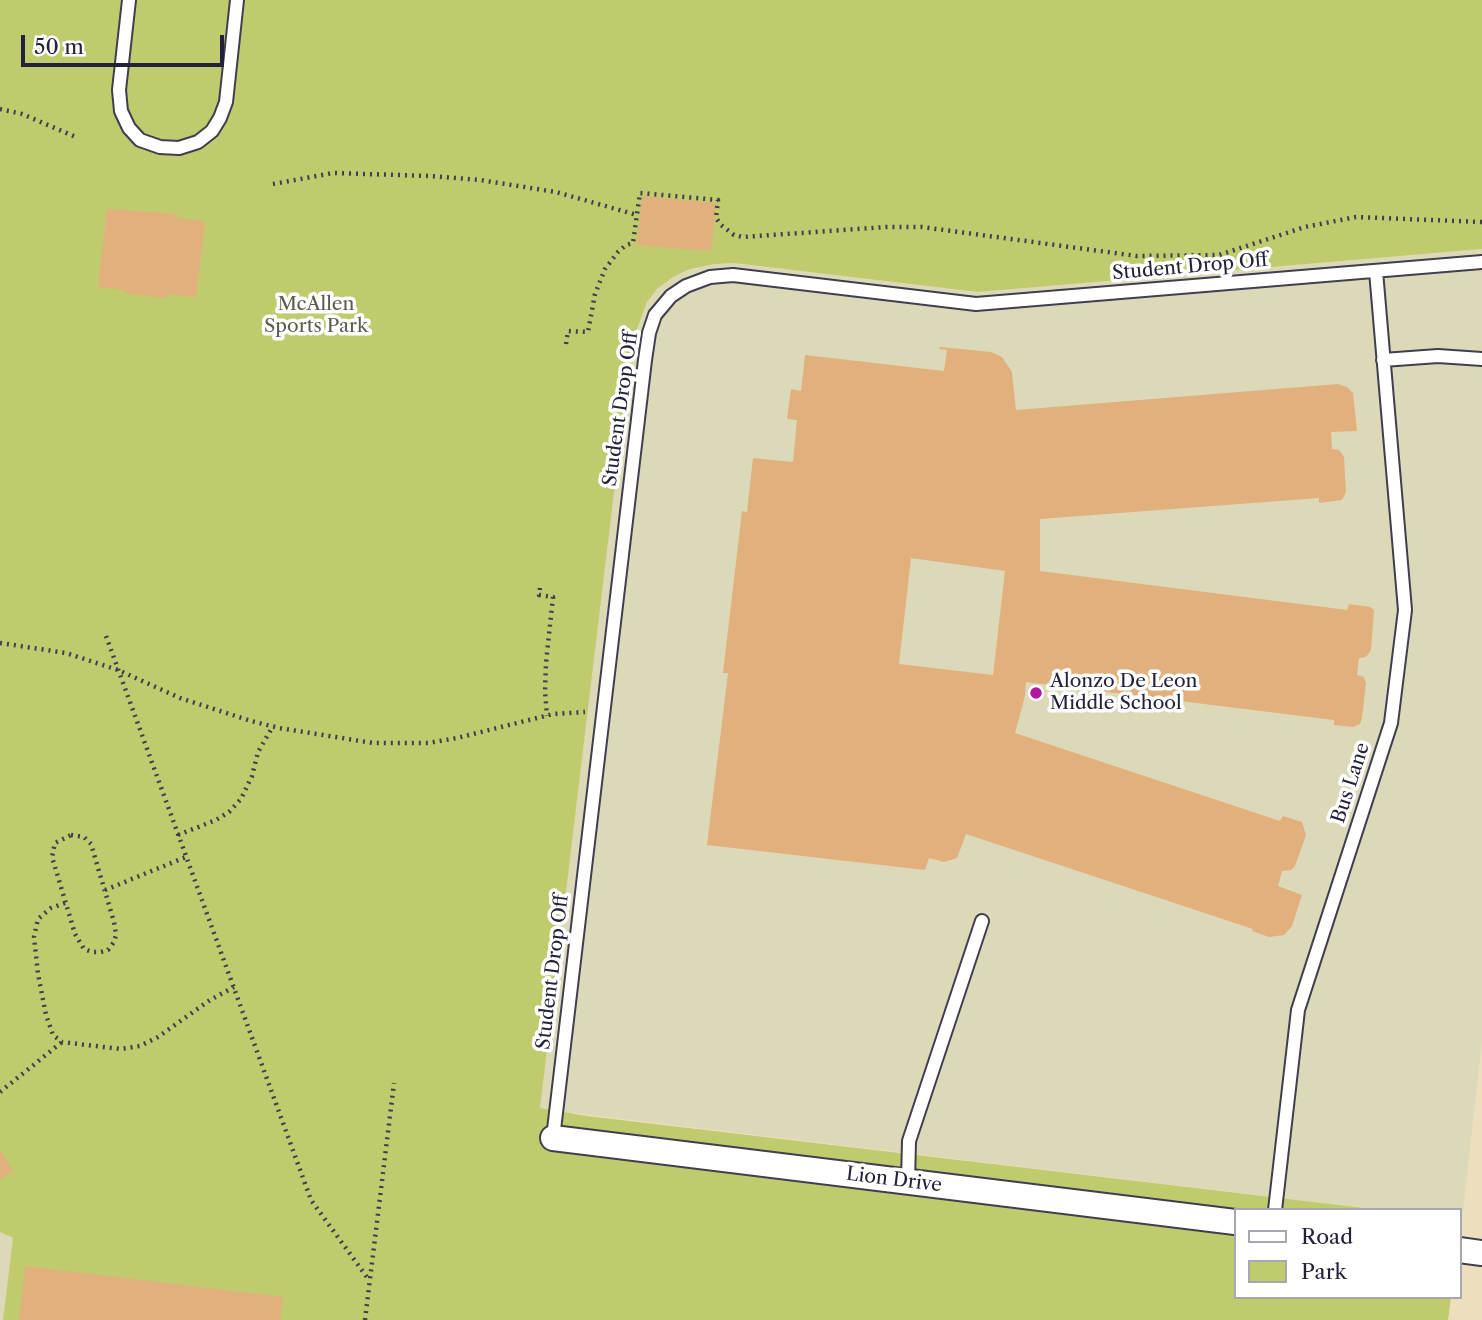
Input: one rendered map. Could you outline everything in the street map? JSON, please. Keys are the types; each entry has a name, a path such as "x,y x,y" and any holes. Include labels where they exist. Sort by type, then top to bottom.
{"street":[{"name":"Lion Drive","path":"553,1138 1234,1222"},
{"path":"1461,1250 1482,1253"}],"lane":[{"path":"129,0 119,90 121,111 129,128 140,140 160,147 179,148 198,142 212,131 220,118 226,102 237,0"},
{"name":"Student Drop Off","path":"553,1138 645,360 655,315 671,296 686,286 710,277 733,275 976,304 1482,262"},
{"name":"Bus Lane","path":"1275,1208 1298,1010 1391,723 1405,610 1376,271"},
{"path":"1383,360 1438,356 1482,359"},
{"path":"908,1182 909,1141 982,921"}],"path":[{"path":"0,109 22,114 76,137"},
{"path":"273,184 333,173 468,179 556,192 636,215"},
{"path":"566,344 568,331 588,332 592,306 605,269 626,244 633,243 640,193 718,200 716,218 721,226 734,235 743,237 922,227 1081,250 1160,257 1219,255 1305,227 1356,217 1482,222"},
{"path":"540,588 539,595 553,597 546,663 548,716"},
{"path":"106,636 311,1200 369,1280"},
{"path":"0,643 65,653 118,670 180,698 273,726 347,740 428,743 481,734 548,716 585,712"},
{"path":"178,835 216,820 229,812 241,799 252,776 258,752 273,726"},
{"path":"78,835 88,840 104,890 116,929 114,942 108,950 92,952 84,949 75,934 51,853 55,843 65,837 78,835"},
{"path":"104,890 186,857"},
{"path":"65,903 43,914 34,926 38,974 46,1015 53,1035 62,1042 120,1049 140,1046 234,987"},
{"path":"0,1092 62,1042"},
{"path":"365,1320 394,1083"}],"shaded area":[{"name":"Alonzo De Leon Middle School","path":"1482,249 1482,1043 1462,1219 1461,1208 1364,1208 540,1109 632,343 647,302 657,289 690,269 734,263 978,292"},
{"path":"0,1232 13,1238 3,1320 0,1320"}],"green space":[{"name":"McAllen Sports Park","path":"0,0 1482,0 1482,249 978,292 734,263 690,269 657,289 647,302 632,343 540,1108 587,1116 1364,1208 1234,1208 1234,1299 1451,1299 1448,1320 3,1320 13,1238 0,1232"}],"building":[{"path":"642,196 716,203 711,251 637,245"},
{"path":"107,209 177,214 177,218 205,221 196,297 167,294 166,298 98,287"},
{"path":"939,349 991,352 1002,357 1012,372 1016,410 1338,384 1353,393 1357,431 1331,432 1332,449 1339,450 1344,457 1346,492 1342,500 1319,503 1319,498 1040,519 1040,571 1347,610 1349,604 1374,610 1371,650 1366,657 1359,658 1357,675 1364,677 1366,683 1362,718 1360,724 1353,727 1334,725 1334,720 1026,682 1015,733 1280,821 1283,816 1302,822 1306,835 1295,866 1291,870 1282,871 1278,886 1302,895 1292,926 1284,935 1269,937 1252,931 1253,929 966,834 957,858 944,862 929,858 925,870 707,845 728,673 723,673 742,511 747,512 753,458 793,462 797,420 787,419 791,389 801,391 805,355 944,371 947,350","holes":["911,558 1005,571 993,675 899,664"]},
{"path":"0,1150 13,1171 0,1179"},
{"path":"25,1266 283,1297 280,1320 19,1320"}],"place":[{"name":"Alonzo De Leon Middle School","path":"1036,693"}]}
